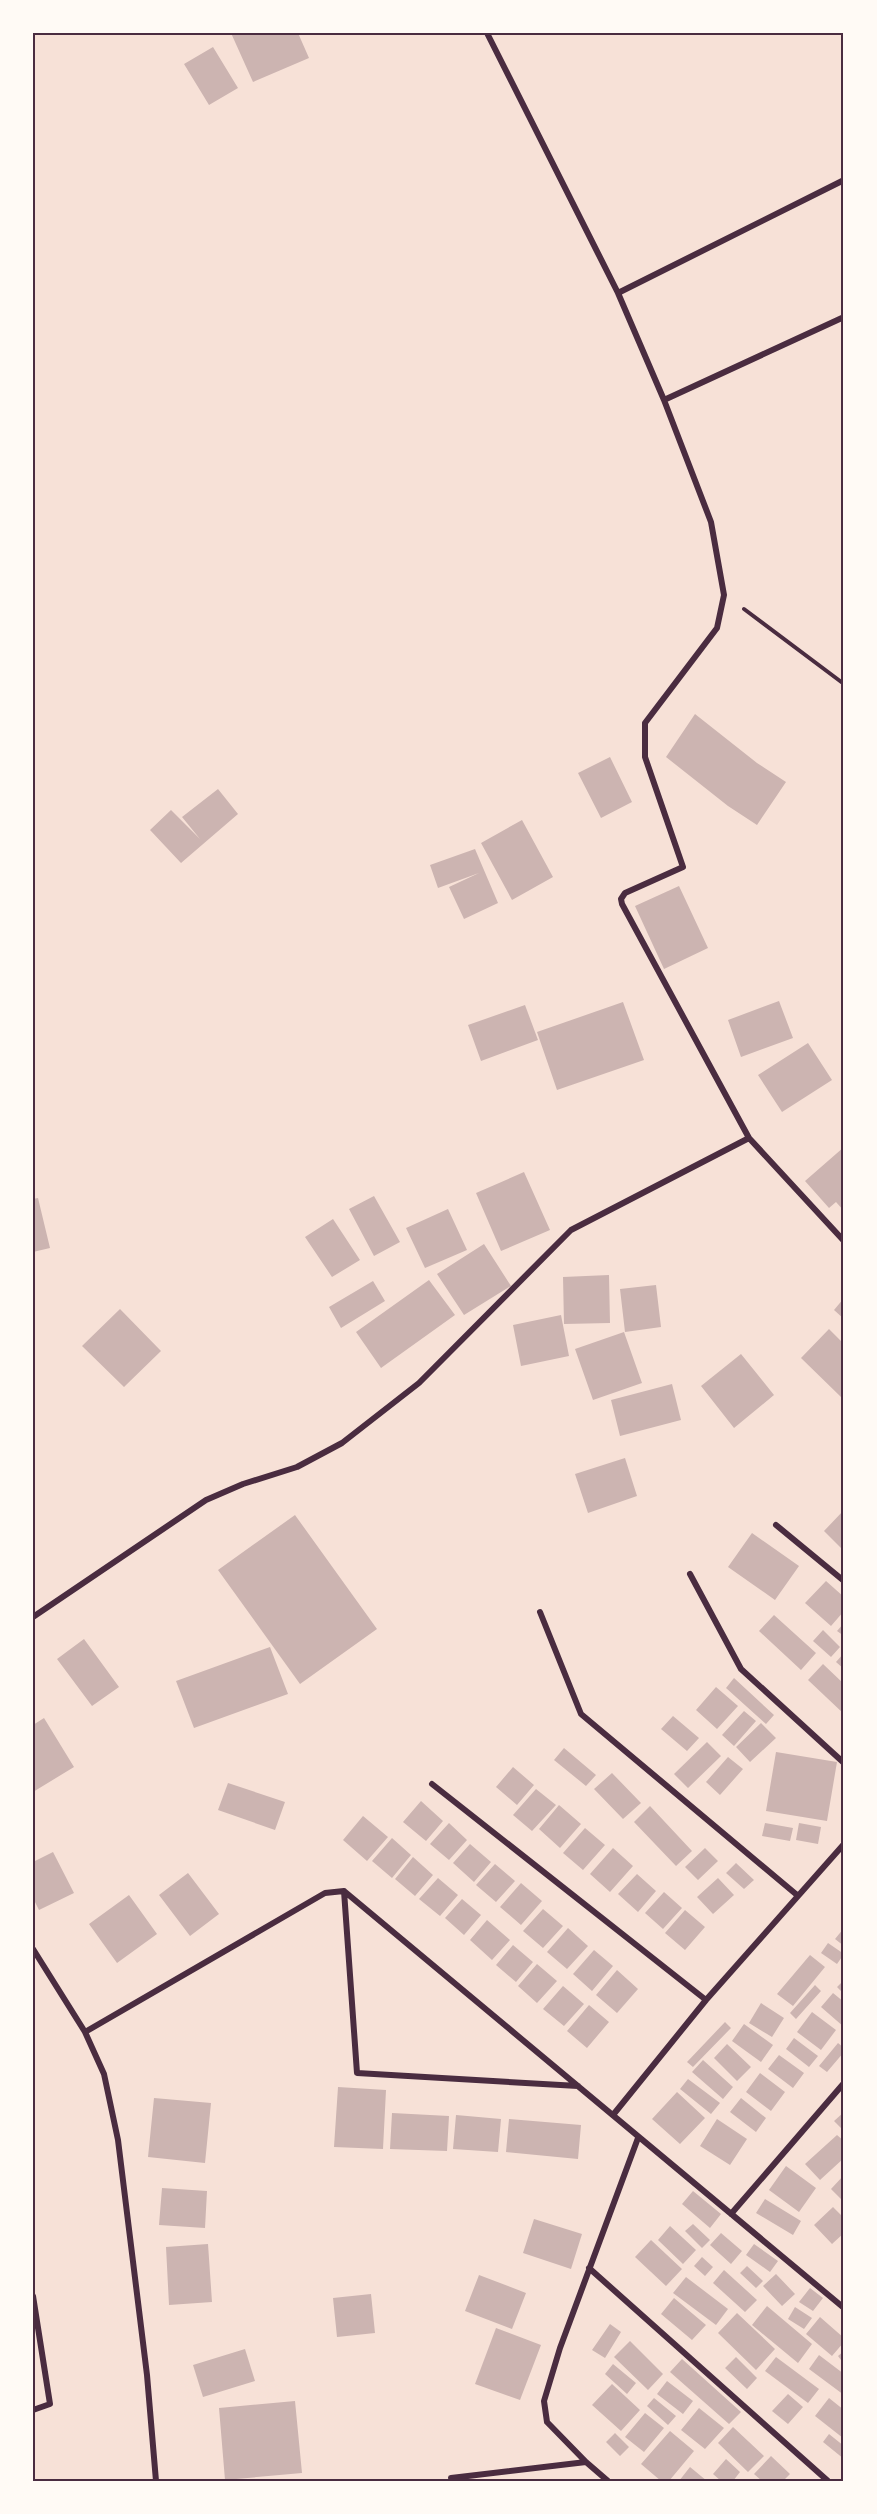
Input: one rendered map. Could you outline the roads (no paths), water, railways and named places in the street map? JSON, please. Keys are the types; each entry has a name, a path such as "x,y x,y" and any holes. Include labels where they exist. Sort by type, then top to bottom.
{"street":[{"path":"487,33 618,293 664,400 711,522 724,595 717,628 645,723 645,757 683,867 625,893 621,899 749,1138 844,1241"},
{"path":"618,293 844,180"},
{"path":"664,400 844,317"},
{"path":"33,1617 206,1500 225,1490 297,1467 342,1443 419,1383 571,1230 749,1138"},
{"path":"776,1525 844,1581"},
{"path":"690,1574 741,1669 844,1763"},
{"path":"540,1612 581,1714 797,1895"},
{"path":"432,1784 706,2000"},
{"path":"613,2115 706,2000 844,1844"},
{"path":"85,2032 325,1893 344,1891 638,2138 842,2303"},
{"path":"344,1891 357,2073 578,2086"},
{"path":"33,1949 85,2032 104,2074 118,2139 147,2375 156,2481"},
{"path":"731,2214 844,2083"},
{"path":"608,2481 547,2422 544,2401 560,2348 638,2138"},
{"path":"589,2268 828,2481"},
{"path":"33,2296 50,2404 33,2410"},
{"path":"451,2478 586,2462"}]}
